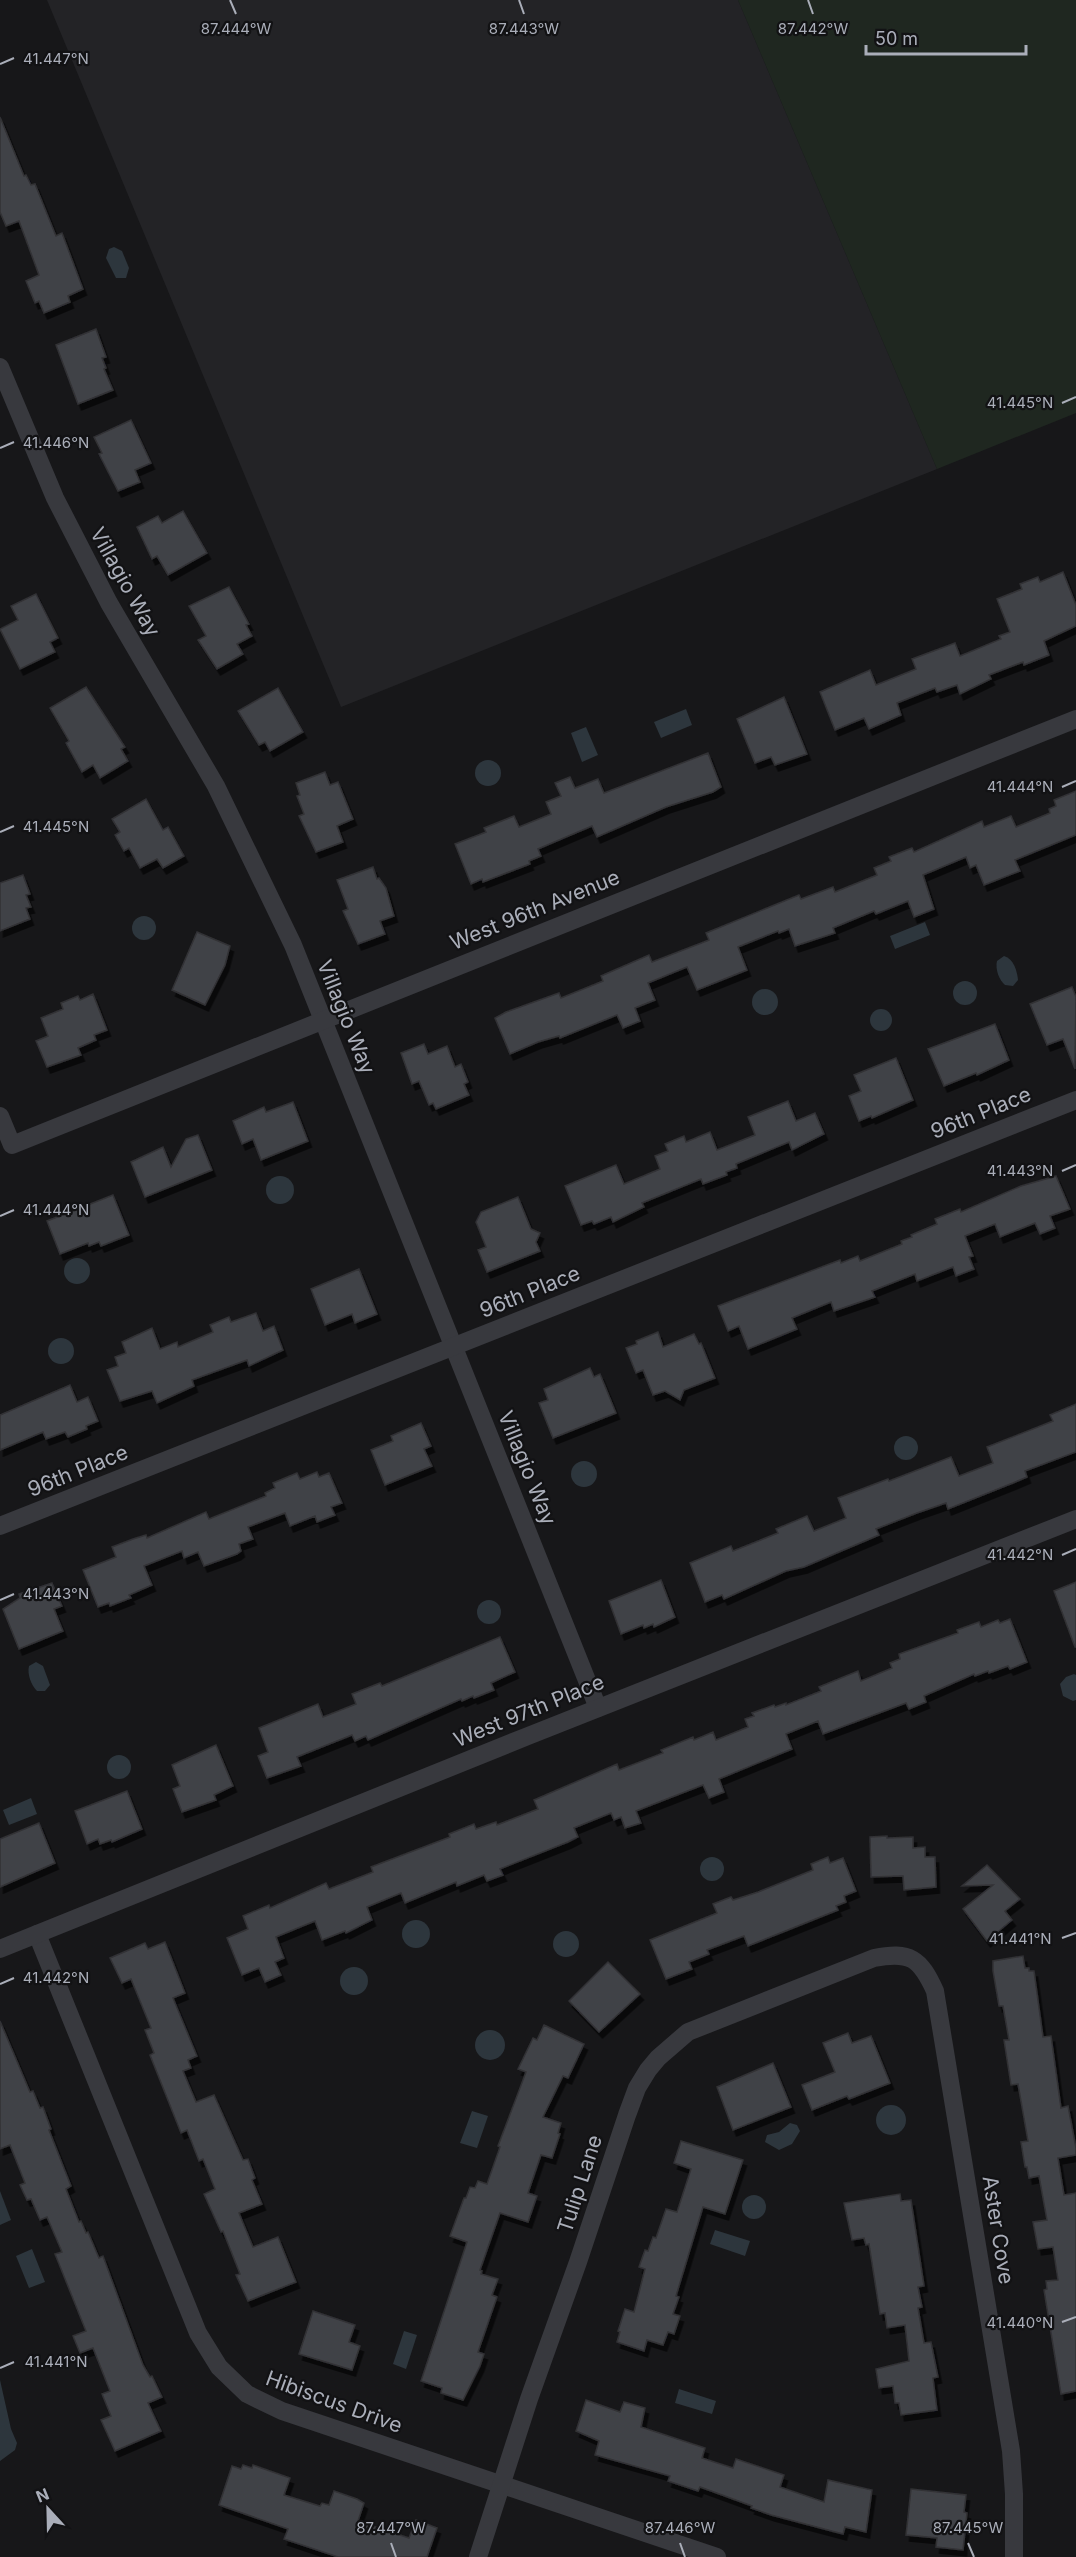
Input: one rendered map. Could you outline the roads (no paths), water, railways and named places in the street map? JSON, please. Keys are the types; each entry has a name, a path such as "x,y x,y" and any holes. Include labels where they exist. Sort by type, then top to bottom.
{"street":[{"name":"Villagio Way","path":"0,368 55,498 109,603 216,786 267,888 454,1346 598,1708"},
{"name":"West 96th Avenue","path":"0,1116 12,1145 1076,719"},
{"name":"96th Place","path":"0,1526 1076,1100"},
{"name":"West 97th Place","path":"0,1949 598,1708 1076,1519"},
{"name":"Hibiscus Drive","path":"37,1934 198,2333 219,2367 247,2394 282,2411 717,2557"},
{"name":"Aster Cove","path":"874,1958 897,1953 912,1958 926,1971 935,1991 1011,2451 1014,2557"},
{"name":"Tulip Lane","path":"478,2557 627,2115 637,2088 648,2070 664,2052 688,2032 874,1958"}]}
